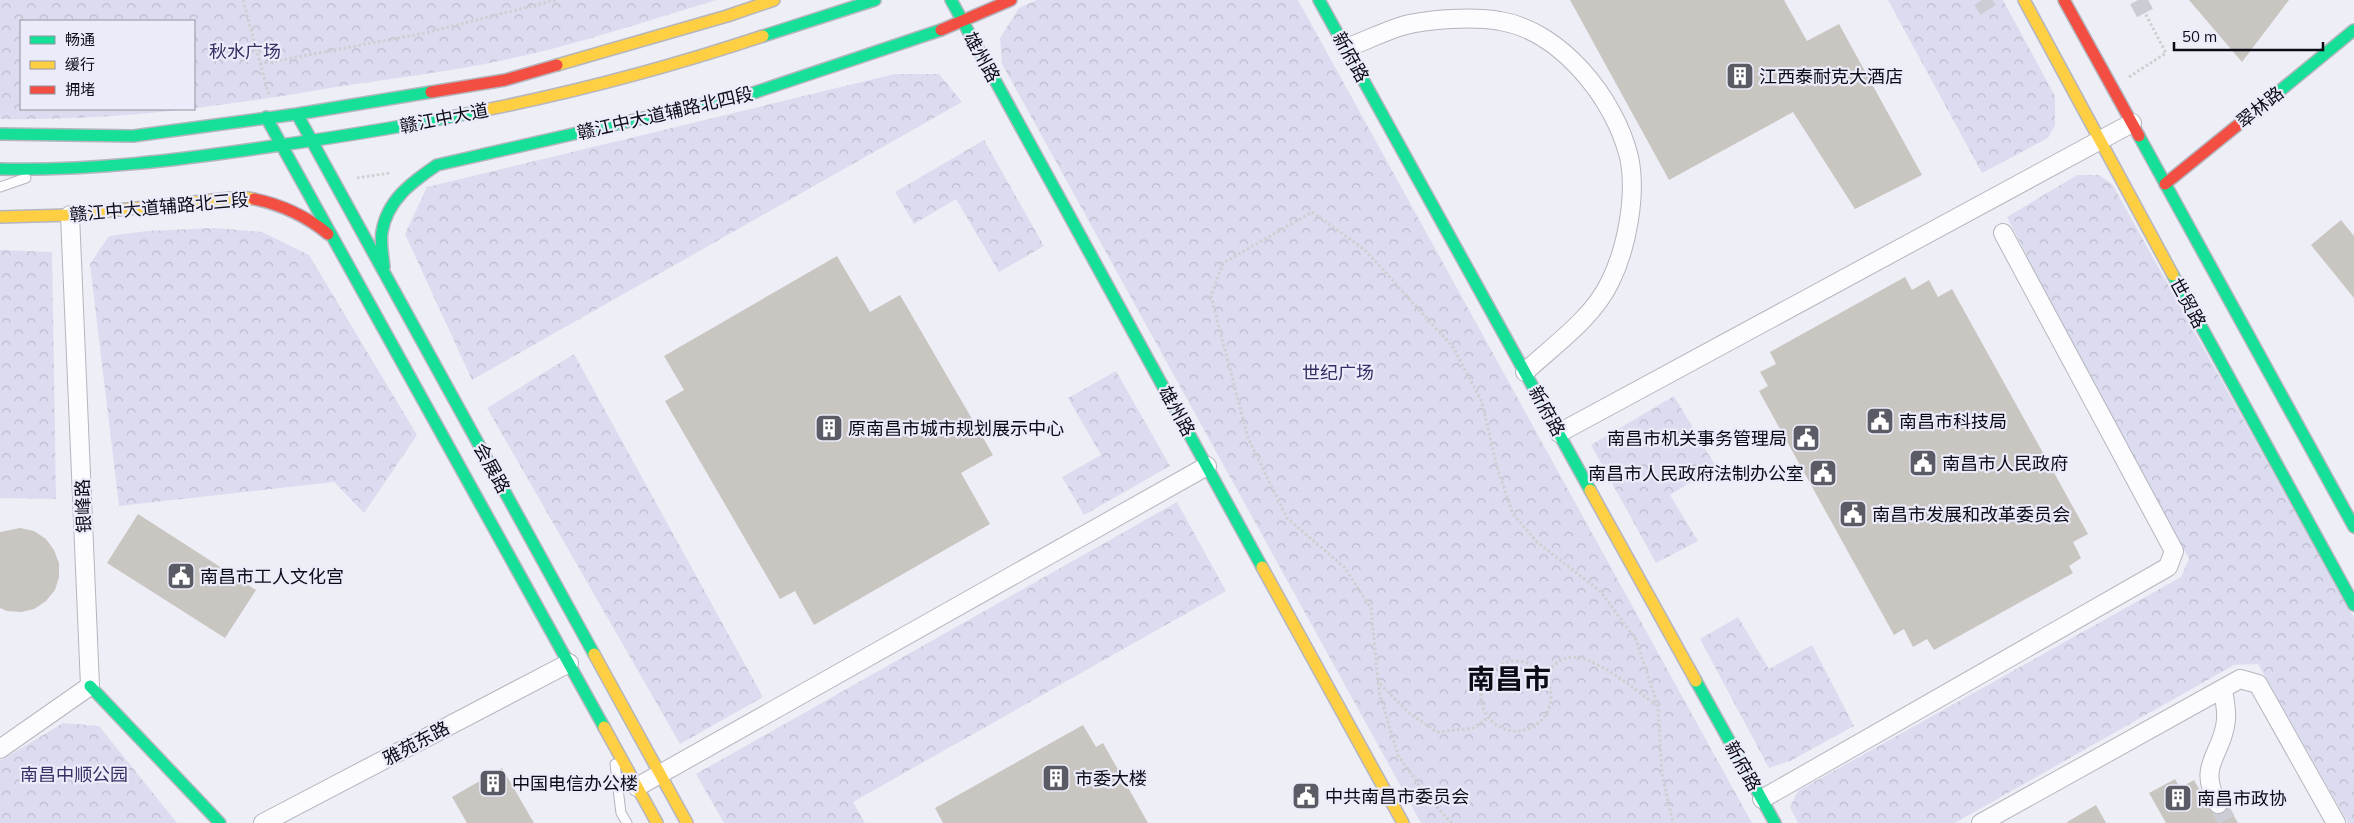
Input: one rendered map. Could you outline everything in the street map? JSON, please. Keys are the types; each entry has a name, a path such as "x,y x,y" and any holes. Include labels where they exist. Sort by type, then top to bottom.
{"main road":[{"name":"赣江中大道","path":"0,134 133,136 297,114 504,80 727,16 774,0"},
{"name":"赣江中大道","path":"0,169 46,170 172,161 398,128 557,96 675,65 875,0"},
{"name":"雄州路","path":"951,0 1403,823"},
{"name":"赣江中大道辅路北四段","path":"384,274 382,232 393,203 407,186 437,165 752,93 932,34 1011,0"},
{"name":"新府路","path":"1319,0 1775,823"},
{"name":"世贸路","path":"2024,0 2099,141 2354,604"},
{"path":"2064,0 2354,527"},
{"name":"翠林路","path":"2166,184 2354,30"},
{"name":"会展路","path":"297,114 687,823"},
{"name":"会展路","path":"266,117 657,823"},
{"name":"赣江中大道辅路北三段","path":"0,217 70,215 240,197 267,201 290,208 314,223 335,241"},
{"path":"90,686 220,823"}],"street":[{"path":"1346,48 1404,26 1457,19 1501,21 1538,34 1546,39 1574,60 1603,97 1618,125 1629,157 1632,194 1631,215 1610,282 1590,312 1525,372"},
{"path":"1559,434 2132,123"},
{"name":"银峰路","path":"70,215 90,686"},
{"path":"1762,799 2168,567 2174,551 2003,233"},
{"path":"637,787 1207,466"},
{"name":"雅苑东路","path":"263,823 569,663"},
{"path":"1981,823 2240,679 2258,684 2336,823"},
{"path":"0,750 90,686"},
{"path":"2218,804 2209,788 2212,759 2226,719 2223,689"}],"lane":[{"path":"0,187 46,170"},
{"path":"612,741 621,813 627,823"}],"path":[{"path":"243,0 270,98 262,100"},
{"path":"260,64 425,33 556,0"},
{"path":"2126,79 2166,53 2145,13"},
{"path":"1452,823 1429,799 1398,755 1378,683 1371,608 1344,567 1287,518 1248,438 1211,296 1223,263 1312,212 1365,250 1453,347 1482,402 1496,467 1513,514 1537,542 1601,592 1636,640 1658,706 1662,774 1673,823"},
{"path":"1544,674 1564,658 1576,656 1603,668 1658,706"},
{"path":"1507,661 1532,664 1544,674 1551,687 1552,702 1542,721 1529,730 1514,732 1502,729 1488,718 1483,708 1481,692 1486,676 1494,668 1507,661"},
{"path":"1378,683 1409,713 1437,732 1473,728 1488,718"}],"green space":[{"name":"秋水广场","path":"0,0 716,0 585,40 505,60 439,72 195,108 195,20 20,20 20,110 176,110 83,118 0,119"},
{"name":"世纪广场","path":"1037,0 1298,0 1752,823 1421,823 1002,64 1000,38 1019,8"},
{"path":"1888,0 2003,0 2055,96 2055,125 2048,138 1982,173"},
{"path":"895,74 939,74 962,102 472,380 405,234 427,187"},
{"path":"984,140 1044,246 999,272 956,199 914,224 895,192"},
{"path":"2077,175 2099,175 2112,184 2354,618 2354,823 2348,823 2258,664 2234,665 1955,823 1798,823 1790,807 1798,791 2181,577 2189,559 2007,217"},
{"path":"214,228 262,232 309,255 417,435 364,513 334,482 119,506 90,264 109,236 147,231"},
{"path":"0,250 52,252 56,499 0,498"},
{"path":"574,354 763,697 680,744 487,408"},
{"path":"1116,371 1170,466 1084,515 1062,477 1101,455 1068,398"},
{"path":"1674,396 1716,467 1670,495 1698,541 1656,563 1591,445"},
{"path":"1177,502 1226,591 853,802 865,823 724,823 696,774"},
{"path":"1738,617 1769,669 1812,645 1854,726 1790,761 1769,768 1700,639"},
{"name":"南昌中顺公园","path":"63,723 99,726 177,823 0,823 0,761"}],"building":[{"name":"江西泰耐克大酒店","path":"1570,0 1784,0 1807,41 1839,24 1922,175 1855,209 1793,112 1669,180"},
{"path":"2189,0 2289,0 2242,62"},
{"path":"2341,220 2354,236 2354,298 2311,245"},
{"name":"原南昌市城市规划展示中心","path":"837,256 870,312 900,295 993,455 961,473 990,524 814,625 795,591 780,599 665,401 684,390 664,356"},
{"name":"南昌市人民政府","path":"1905,277 1912,290 1929,280 1938,297 1952,289 2088,534 2073,542 2081,558 2069,566 2073,573 1934,650 1927,639 1913,647 1904,629 1894,635 1759,391 1768,386 1760,372 1776,364 1770,352"},
{"name":"南昌市工人文化宫","path":"138,514 256,590 225,638 107,563"},
{"path":"20,528 34,531 46,539 54,550 59,563 59,577 55,590 46,601 34,609 21,612 7,611 0,608 0,532"},
{"name":"市委大楼","path":"1083,725 1096,747 1103,743 1148,823 943,823 935,808"},
{"name":"中国电信办公楼","path":"502,768 534,823 467,823 452,797"},
{"name":"南昌市政协","path":"2175,779 2180,788 2194,780 2212,812 2227,804 2238,823 2166,823 2149,793"},
{"path":"2096,805 2106,823 2067,822"}],"tunnel":[{"path":"1982,0 1988,10"},
{"path":"2138,0 2145,13"},
{"path":"2218,804 2228,823"}],"traffic: fast":[{"path":"763,36 875,0"},
{"path":"951,0 1262,567"},
{"path":"1319,0 1590,490"},
{"path":"384,267 381,236 389,210 410,185 437,165 753,93 941,30"},
{"path":"2265,103 2354,30"},
{"path":"0,134 133,136 297,114 431,92"},
{"path":"0,169 134,164 201,156 374,131 480,111"},
{"path":"297,114 594,654"},
{"path":"266,117 604,727"},
{"path":"2139,136 2354,527"},
{"path":"2173,275 2354,605"},
{"path":"1696,681 1775,823"},
{"path":"90,686 220,823"}],"traffic: slow":[{"path":"557,65 727,16 774,0"},
{"path":"2024,0 2173,275"},
{"path":"480,111 552,96 623,78 763,36"},
{"path":"0,217 70,215 241,197 254,199"},
{"path":"1590,490 1696,681"},
{"path":"1262,567 1403,823"},
{"path":"594,654 687,823"},
{"path":"604,727 657,823"}],"traffic: jam":[{"path":"941,30 1011,0"},
{"path":"2064,0 2139,136"},
{"path":"431,92 505,80 557,65"},
{"path":"2165,184 2265,103"},
{"path":"254,199 275,204 294,212 328,234"}],"place":[{"name":"江西泰耐克大酒店","path":"1740,76"},
{"name":"南昌市科技局","path":"1880,421"},
{"name":"原南昌市城市规划展示中心","path":"829,428"},
{"name":"南昌市机关事务管理局","path":"1806,438"},
{"name":"南昌市人民政府","path":"1923,463"},
{"name":"南昌市人民政府法制办公室","path":"1823,473"},
{"name":"南昌市发展和改革委员会","path":"1853,514"},
{"name":"南昌市工人文化宫","path":"181,576"},
{"name":"市委大楼","path":"1056,778"},
{"name":"中国电信办公楼","path":"493,783"},
{"name":"中共南昌市委员会","path":"1306,796"},
{"name":"南昌市政协","path":"2178,798"}],"district":[{"name":"南昌市","path":"1509,678"}]}
